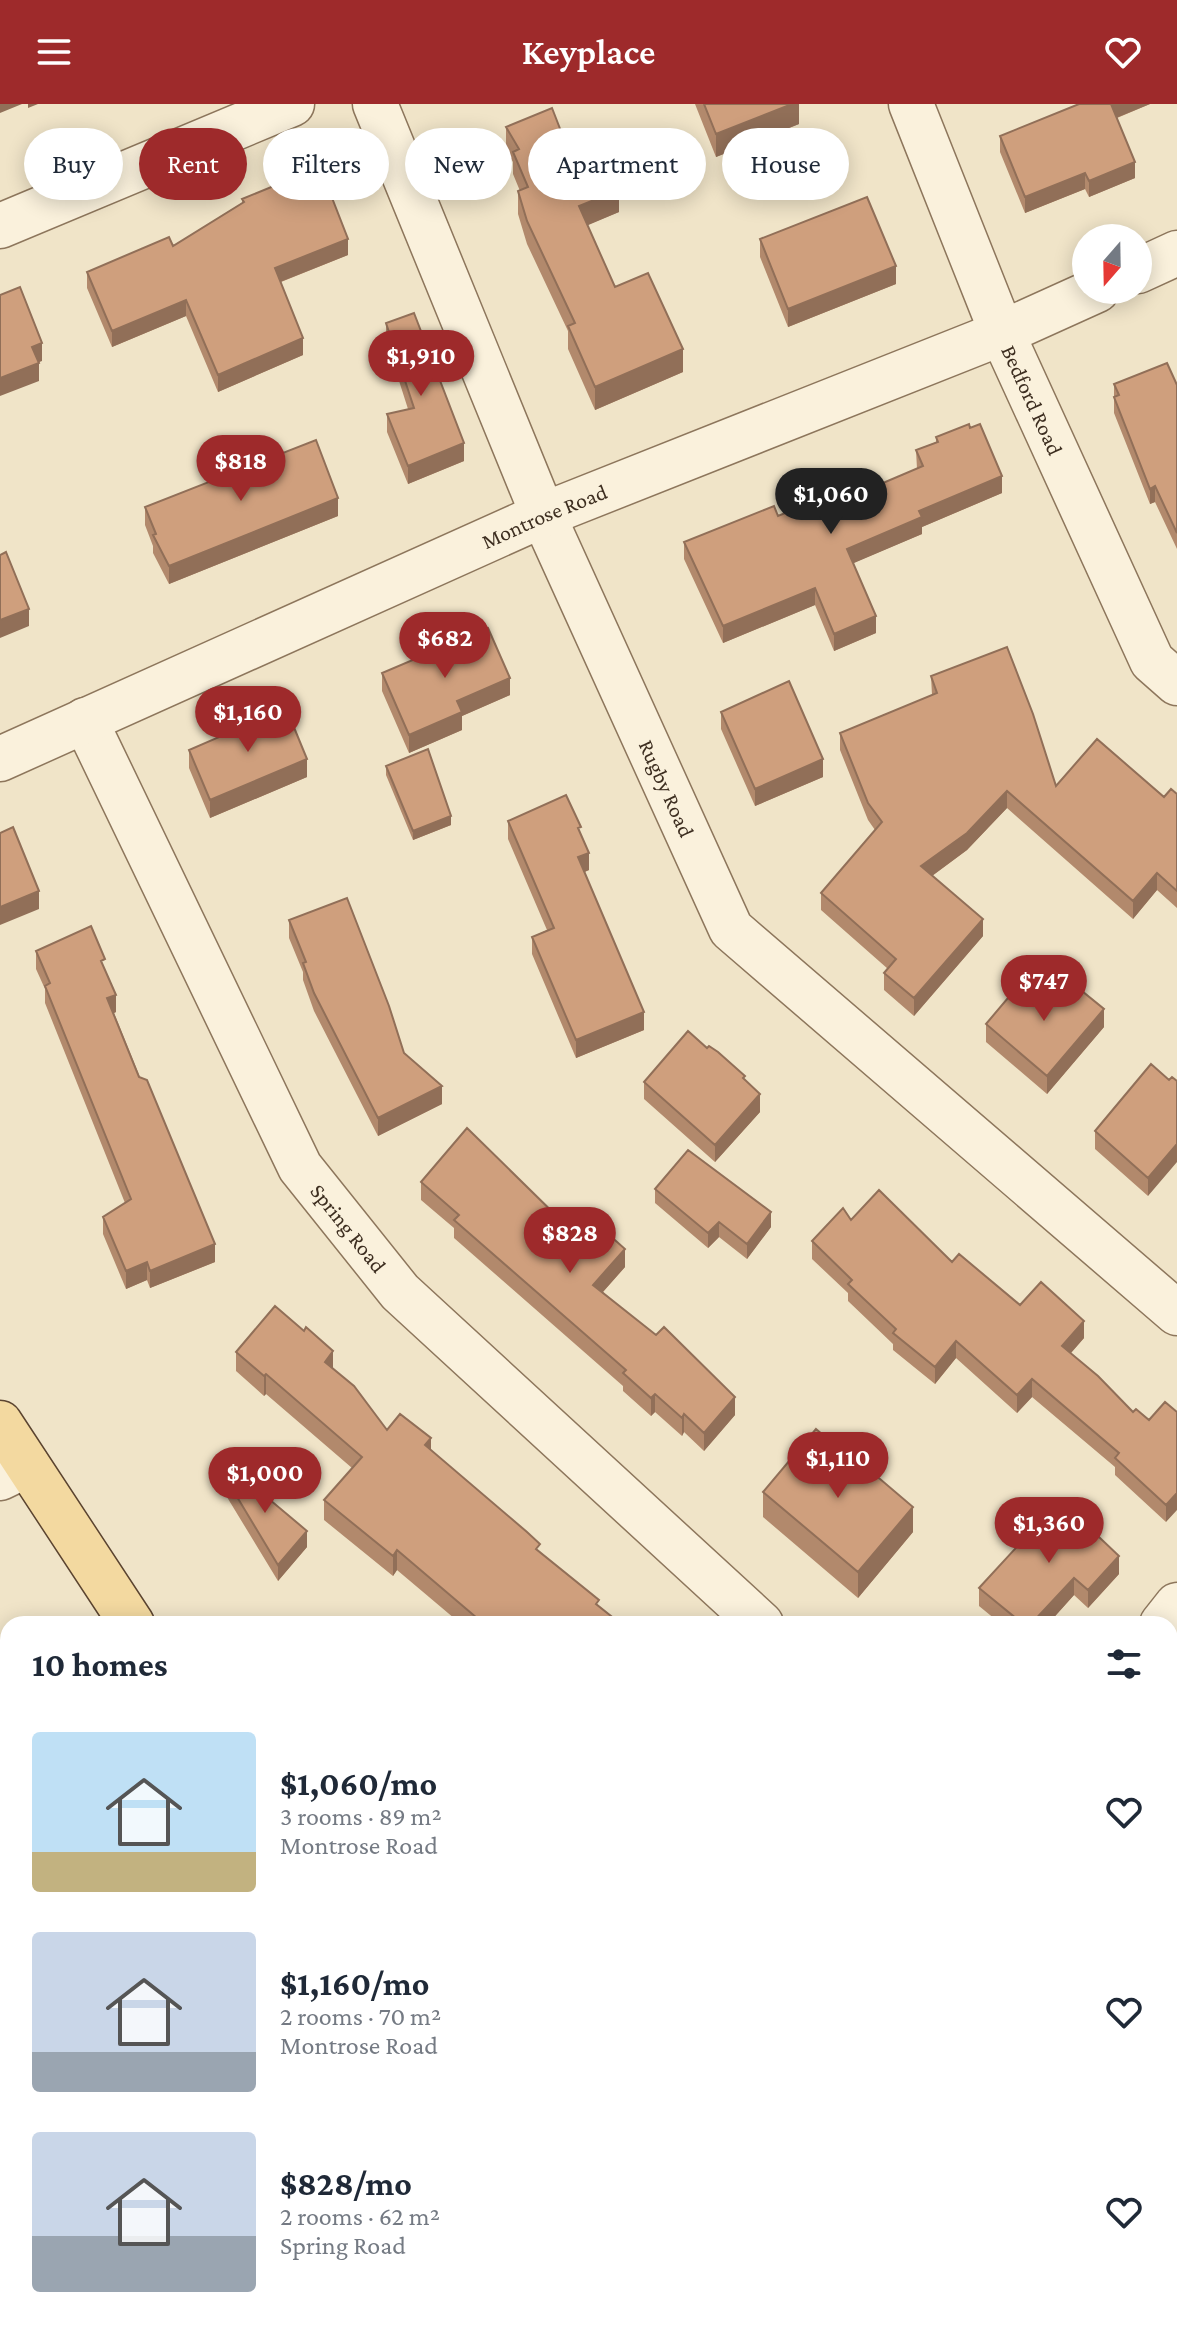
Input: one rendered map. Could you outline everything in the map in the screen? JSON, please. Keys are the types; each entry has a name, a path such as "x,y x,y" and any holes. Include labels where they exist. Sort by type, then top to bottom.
{"main road":[{"path":"0,1423 13,1472 126,1616"}],"street":[{"path":"0,226 292,104"},
{"name":"Rugby Road","path":"375,104 543,515 731,929 1177,1313"},
{"name":"Bedford Road","path":"911,104 1002,333 1152,661 1177,683"},
{"path":"1152,265 1177,253"},
{"name":"Montrose Road","path":"0,759 543,515 1002,333 1072,301"},
{"name":"Spring Road","path":"85,720 300,1167 400,1292 752,1616"}],"building":[{"path":"704,104 792,104 731,128 722,128 722,132 716,134"},
{"path":"1079,104 1111,104 1135,162 1089,181 1085,173 1025,197 1000,136"},
{"path":"552,108 560,128 528,128 528,187 513,152 519,149 512,137 512,128 506,127"},
{"path":"528,187 528,200 594,200 579,206 615,287 648,273 683,349 595,387 568,326 575,323 527,221 518,191"},
{"path":"263,190 263,200 333,200 348,239 275,268 303,338 218,375 186,300 112,331 87,272 169,237 173,246 244,202 247,197"},
{"path":"867,197 896,266 788,309 760,239"},
{"path":"20,287 42,343 32,347 39,363 0,378 0,295"},
{"path":"414,313 464,443 408,466 387,414 414,408 386,323"},
{"path":"1167,363 1177,385 1177,533 1155,486 1150,489 1114,397 1119,395 1114,384"},
{"path":"969,424 970,428 980,424 1002,476 919,511 922,517 847,549 876,616 834,634 815,588 723,626 684,542 774,506 778,516 842,490 876,486 923,466 916,450 938,442 936,437"},
{"path":"316,440 338,498 169,566 153,535 156,534 145,507"},
{"path":"6,552 29,609 0,620 0,555"},
{"path":"488,628 510,678 457,701 462,712 409,735 382,673"},
{"path":"1007,647 1056,786 1097,739 1164,797 1171,789 1177,794 1177,891 1157,873 1133,901 1007,791 967,833 921,866 983,919 914,998 884,973 896,959 821,893 882,822 868,803 840,733 937,693 931,676"},
{"path":"789,681 823,759 755,789 721,712"},
{"path":"286,708 307,759 210,800 189,750"},
{"path":"428,749 451,816 413,831 386,766"},
{"path":"566,795 589,853 578,857 644,1012 576,1040 532,937 554,928 508,821"},
{"path":"13,827 39,891 0,907 0,833"},
{"path":"347,898 404,1053 442,1086 378,1118 314,993 303,963 306,962 289,920"},
{"path":"91,926 105,959 101,961 116,995 107,998 139,1077 147,1080 215,1244 150,1271 147,1262 126,1271 103,1217 131,1199 45,986 50,983 36,951"},
{"path":"1024,979 1054,1005 1072,983 1104,1009 1047,1076 986,1024"},
{"path":"688,1031 707,1048 709,1046 718,1052 760,1094 715,1145 644,1082"},
{"path":"1151,1064 1169,1080 1172,1077 1177,1081 1177,1144 1148,1178 1095,1131"},
{"path":"467,1128 574,1233 589,1217 625,1249 593,1285 656,1335 664,1327 735,1397 704,1433 684,1414 682,1418 655,1394 651,1398 623,1373 626,1370 454,1220 459,1215 421,1182"},
{"path":"688,1150 771,1212 747,1244 719,1222 708,1233 655,1189"},
{"path":"879,1190 952,1262 959,1254 1020,1305 1041,1282 1084,1321 1062,1346 1098,1376 1133,1412 1136,1409 1149,1420 1165,1402 1177,1412 1177,1493 1166,1505 1115,1458 1119,1453 1032,1379 1017,1395 956,1341 935,1367 893,1333 896,1329 848,1284 852,1280 812,1241 843,1208 851,1220"},
{"path":"275,1306 304,1331 306,1327 333,1351 325,1362 354,1386 387,1430 400,1414 431,1438 425,1445 527,1532 540,1544 536,1549 599,1600 596,1604 611,1616 475,1616 397,1550 393,1556 324,1500 362,1457 236,1352"},
{"path":"816,1429 913,1507 858,1572 763,1492"},
{"path":"220,1458 307,1531 278,1565 216,1462"},
{"path":"1060,1500 1119,1556 1088,1590 1074,1578 1038,1616 1013,1616 979,1588"}]}
